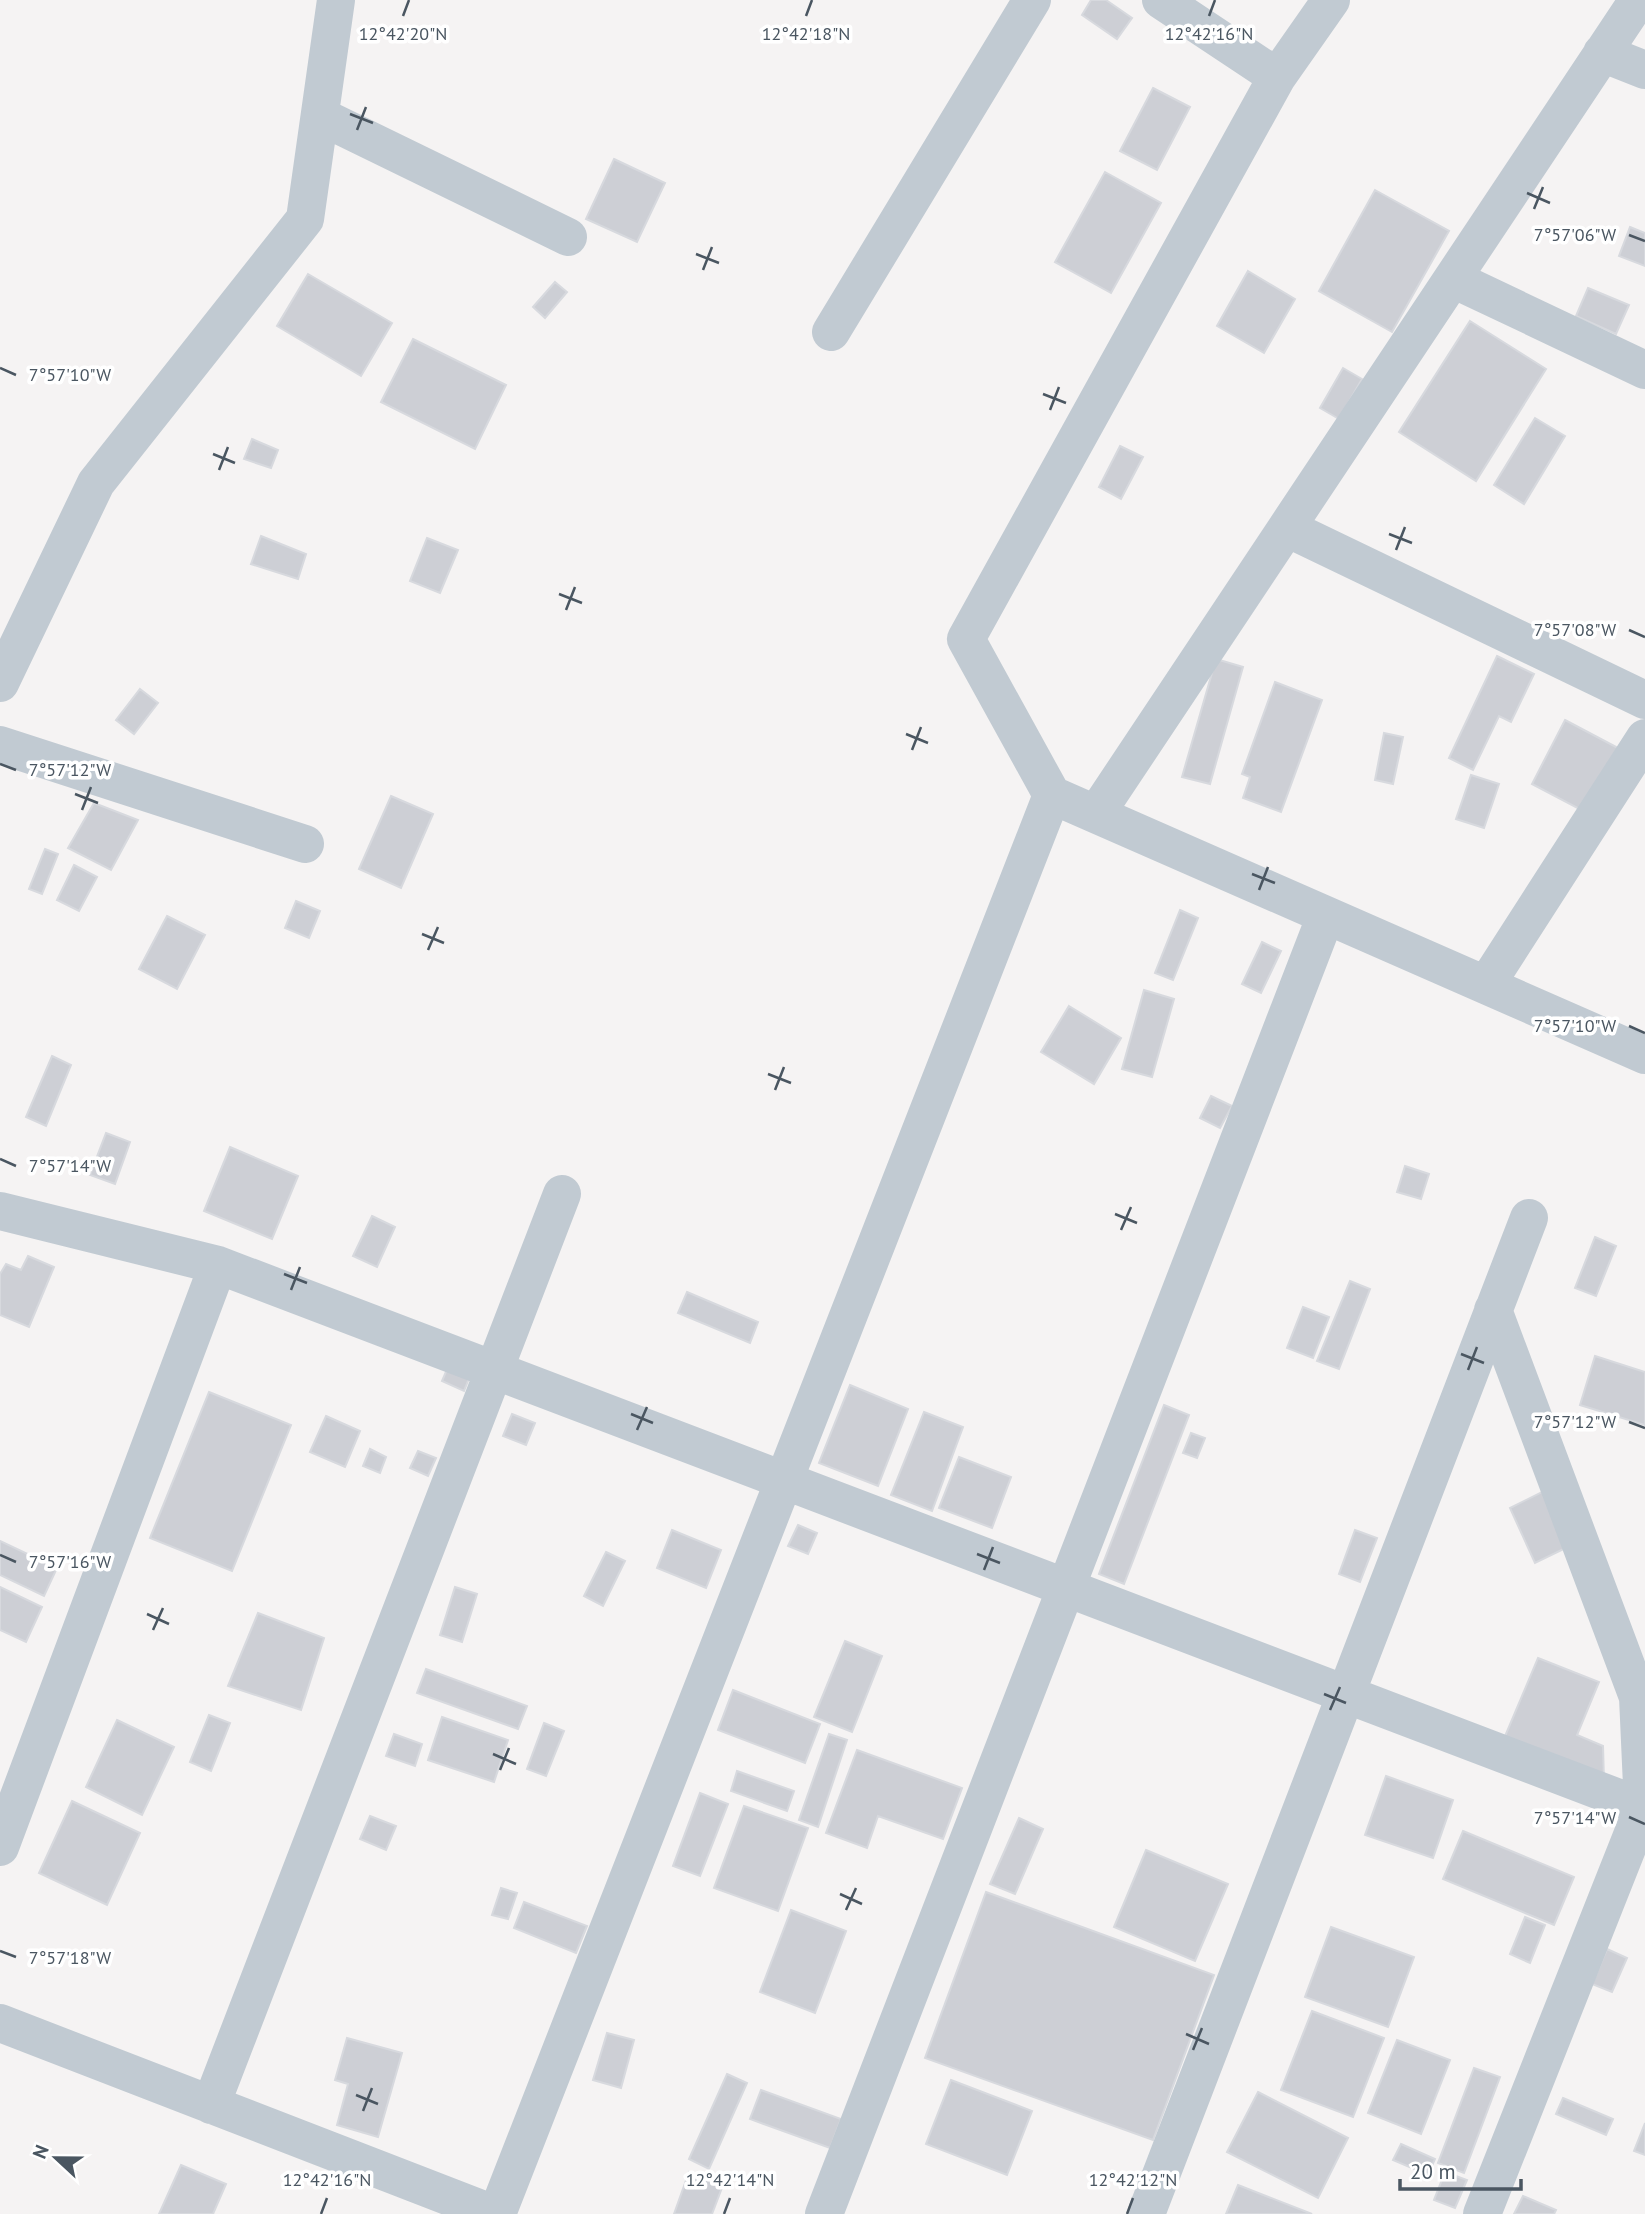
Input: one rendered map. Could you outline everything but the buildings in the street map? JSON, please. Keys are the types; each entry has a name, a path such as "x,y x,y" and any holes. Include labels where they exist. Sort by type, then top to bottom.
{"street":[{"path":"0,683 96,482 305,219 336,0"},
{"path":"831,332 1032,0"},
{"path":"1161,0 1277,77"},
{"path":"1331,0 1277,77 965,639 1052,794 1645,1055"},
{"path":"1096,814 1638,0"},
{"path":"1602,53 1645,70"},
{"path":"320,116 568,237"},
{"path":"1452,279 1645,370"},
{"path":"1287,528 1645,700"},
{"path":"1486,985 1645,738"},
{"path":"0,745 305,844"},
{"path":"0,2023 496,2214 1052,794"},
{"path":"824,2214 1326,915"},
{"path":"211,2105 562,1194"},
{"path":"0,1211 218,1265 1644,1808"},
{"path":"1146,2214 1529,1218"},
{"path":"0,1847 218,1265"},
{"path":"1482,2214 1644,1808 1642,1687 1493,1310"}]}
